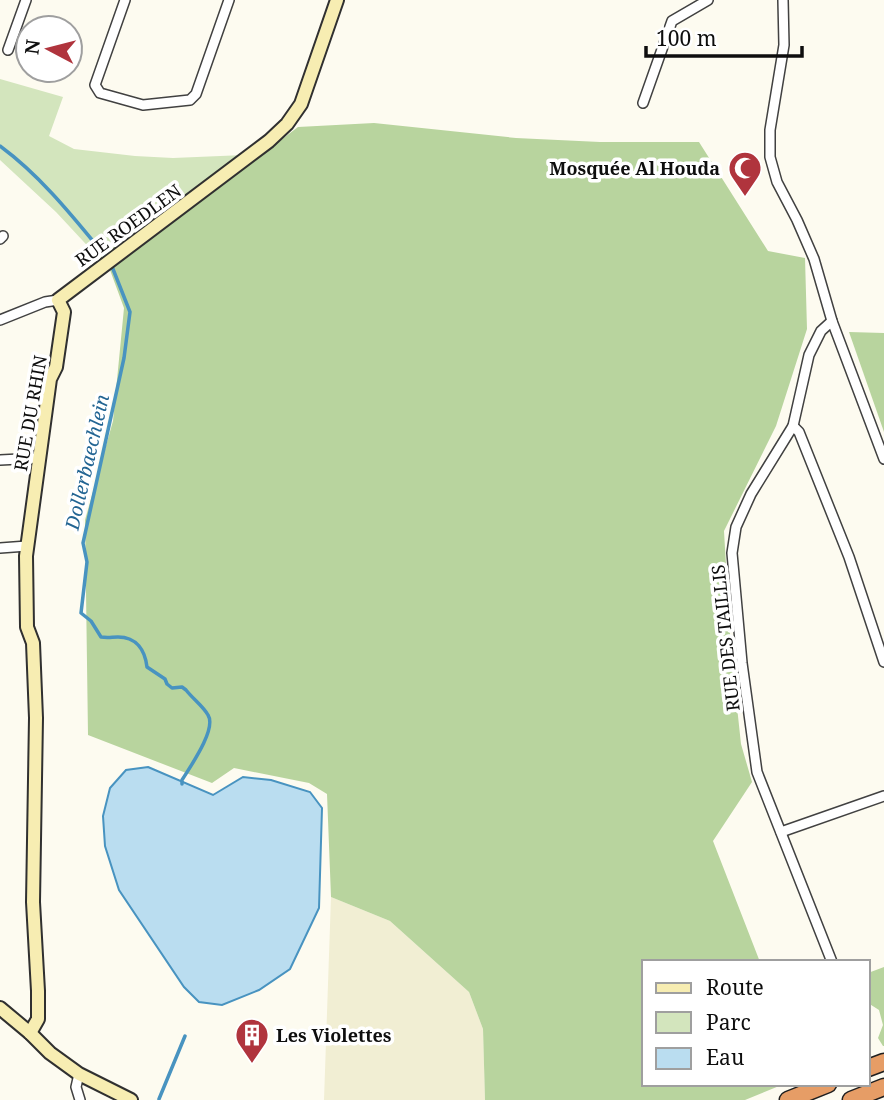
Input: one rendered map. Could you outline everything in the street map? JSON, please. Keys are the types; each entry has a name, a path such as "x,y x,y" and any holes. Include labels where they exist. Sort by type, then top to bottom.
{"highway":[{"path":"788,1100 823,1086"},
{"path":"851,1100 884,1087"}],"street":[{"path":"8,50 26,0"},
{"path":"125,0 95,85 100,93 143,105 190,100 195,94 229,0"},
{"name":"RUE ROEDLEN","path":"0,320 58,300 269,141 287,124 301,104 337,0"},
{"path":"643,103 672,21 708,0"},
{"path":"783,0 784,45 770,130 770,158 777,182 812,253 832,321 884,459"},
{"name":"RUE DU RHIN","path":"30,1033 38,1019 38,991 33,902 36,718 33,643 27,627 27,546 50,379 56,367 64,312 58,300"},
{"name":"RUE DES TAILLIS","path":"831,960 757,772 752,750 732,553 736,527 751,494 793,426 809,355 821,331 832,321"},
{"path":"793,426 799,432 849,556 884,662"},
{"path":"0,460 39,458"},
{"path":"0,548 27,546"},
{"path":"781,832 884,796"},
{"path":"0,1009 50,1053 79,1074 131,1100"},
{"path":"79,1074 76,1087 80,1100"}],"shaded area":[{"path":"331,897 390,921 469,992 483,1029 485,1100 324,1100"}],"green space":[{"path":"0,79 63,97 49,136 74,149 173,158 265,154 110,270 56,212 0,160"},
{"path":"374,123 516,138 600,142 699,142 768,251 805,258 807,329 776,426 724,531 731,651 741,744 752,782 713,841 759,960 642,960 642,1086 779,1086 745,1100 485,1100 483,1029 469,992 390,921 331,897 327,794 309,783 234,768 212,783 88,735 85,520 113,421 124,308 110,270 298,127"},
{"path":"849,332 884,333 884,432"},
{"path":"884,967 884,1046 878,1038 883,1025 879,1010 870,1004 870,972"}],"water":[{"path":"148,767 213,795 243,777 271,780 310,792 322,808 319,908 290,969 259,990 222,1005 199,1002 184,987 119,890 105,846 103,816 110,788 126,770"}],"waterway":[{"name":"Dollerbaechlein","path":"0,146 44,185 107,258"},
{"name":"Dollerbaechlein","path":"111,264 130,312 124,358 83,543 87,562 81,613 91,621 101,637 125,638 135,642 142,650 147,667 165,679 172,688 182,687 186,690 208,715 210,721 206,738 182,784"},
{"name":"Dollerbaechlein","path":"159,1099 185,1036"}],"place":[{"name":"Mosquée Al Houda","path":"745,198"},
{"name":"Les Violettes","path":"252,1065"}]}
